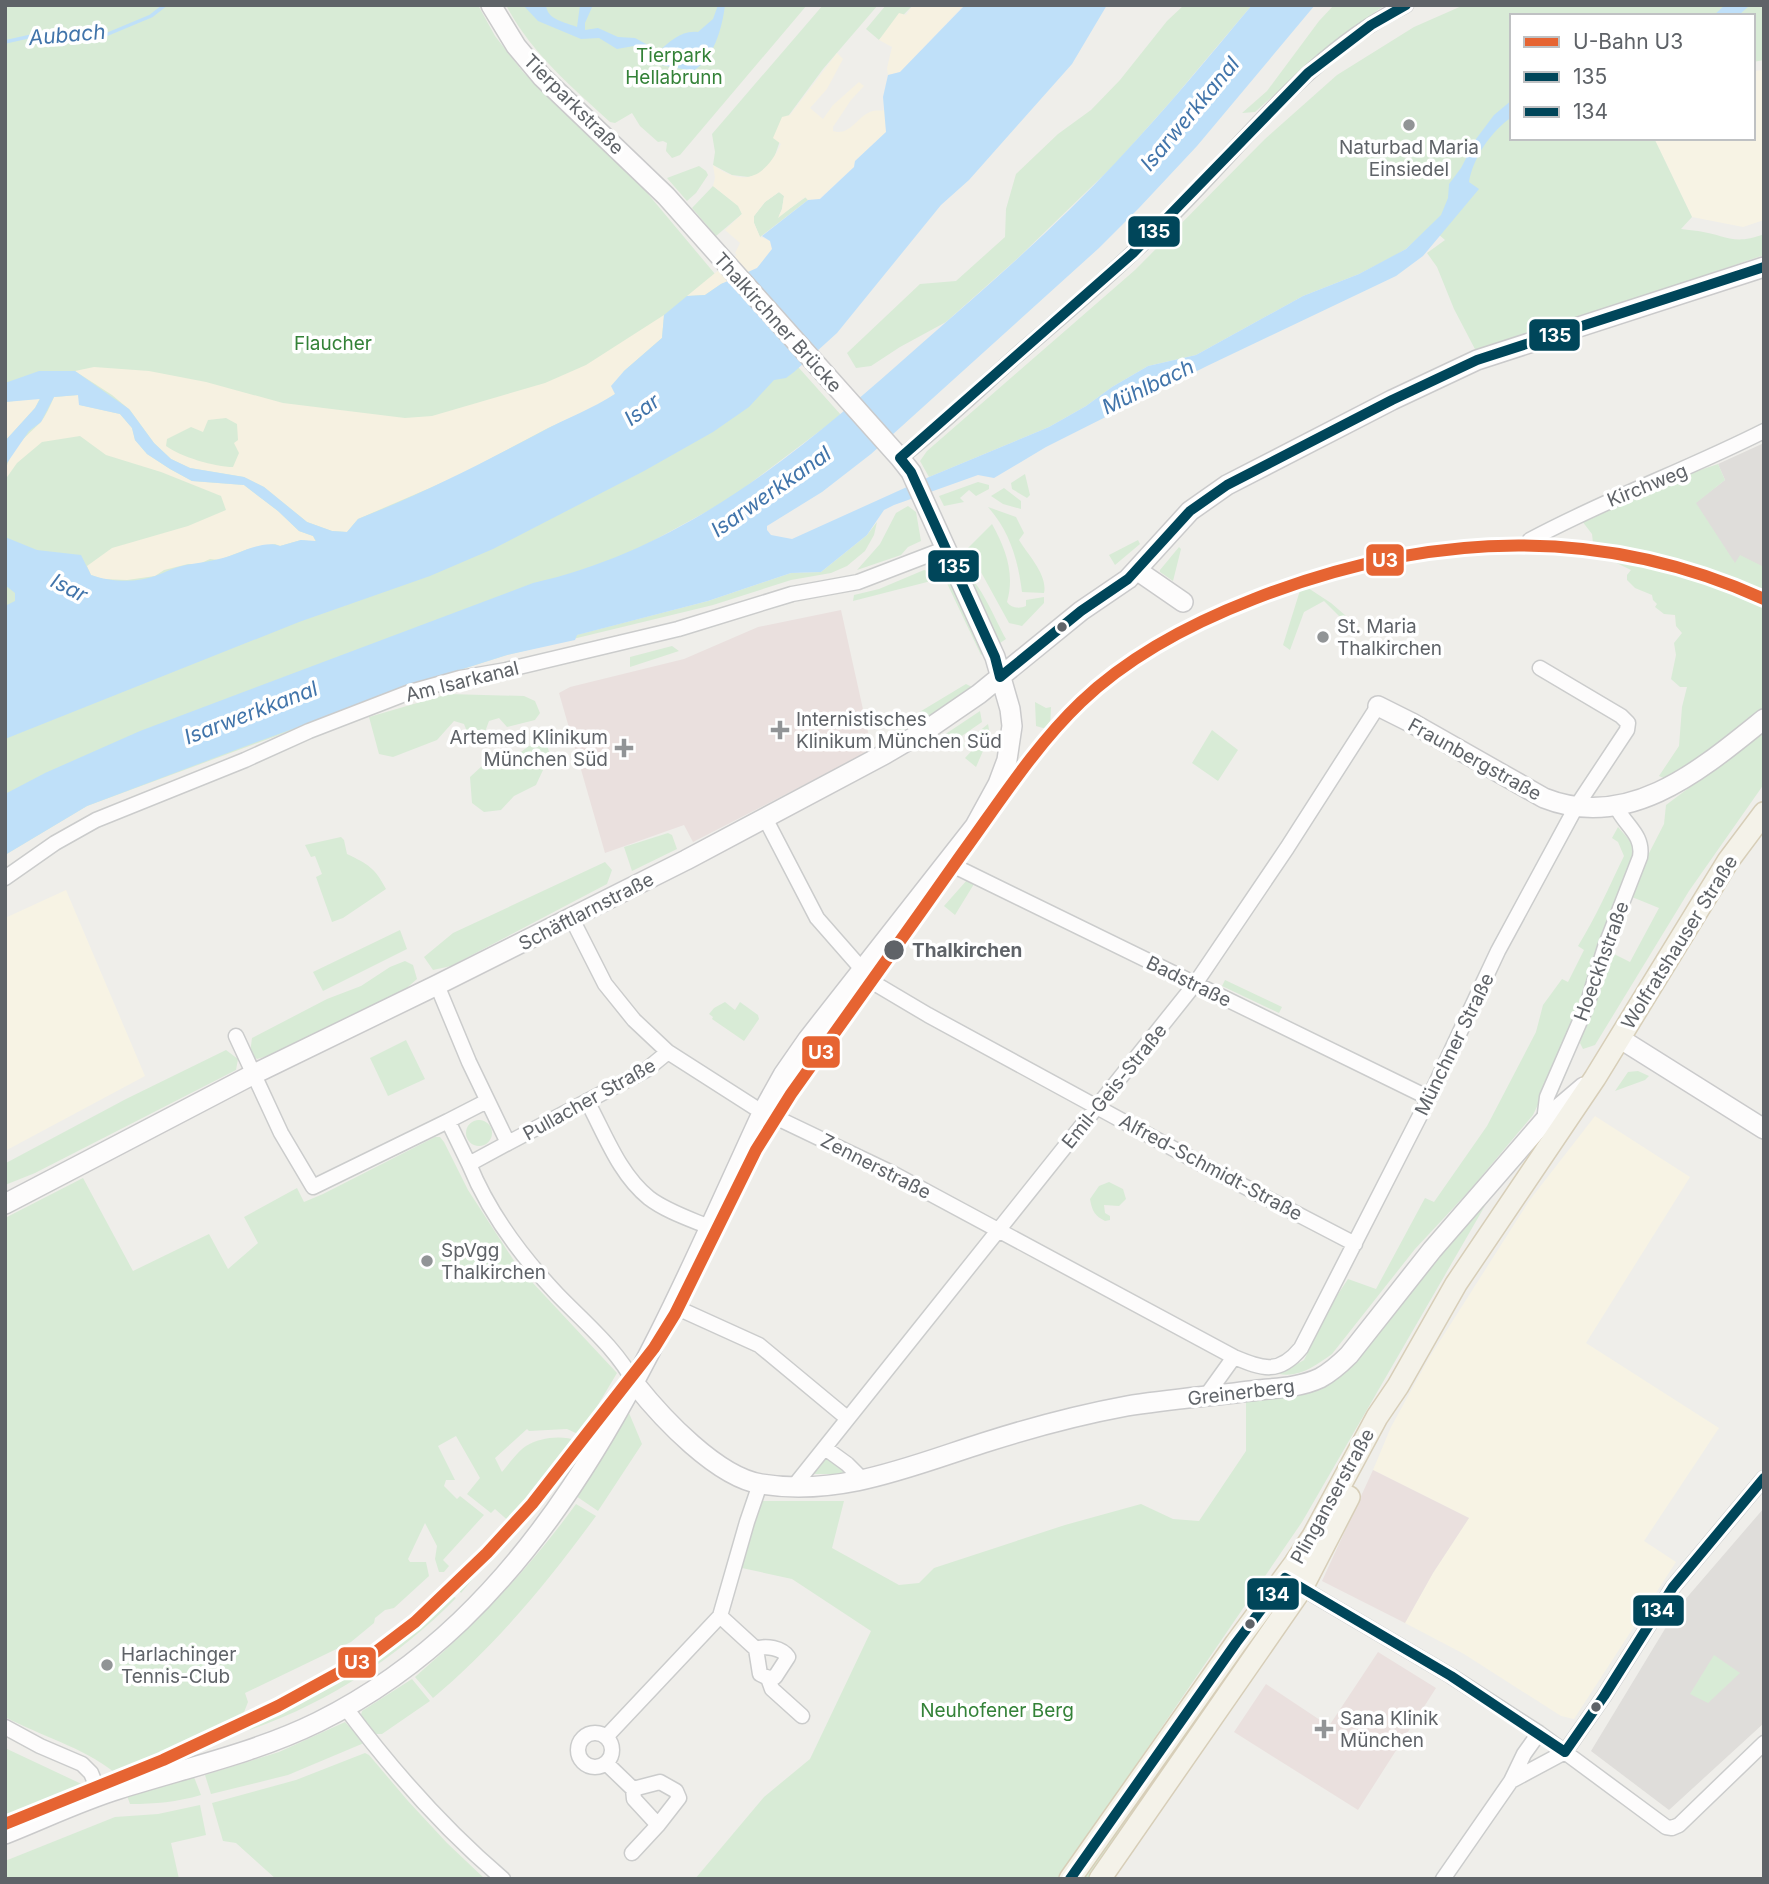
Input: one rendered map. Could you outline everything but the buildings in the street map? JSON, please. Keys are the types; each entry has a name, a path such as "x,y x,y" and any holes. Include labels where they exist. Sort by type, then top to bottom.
{"main road":[{"name":"Wolfratshauser Straße","path":"1619,1038 1727,861 1764,813"},
{"name":"Plinganserstraße","path":"1100,1879 1294,1583 1313,1536 1377,1417 1398,1386 1455,1284 1619,1038"},
{"name":"Plinganserstraße","path":"1070,1879 1243,1633 1294,1583"}],"street":[{"name":"Tierparkstraße","path":"491,5 516,46 542,78 666,196"},
{"path":"5,1834 100,1795 282,1739 345,1707 405,1668 440,1640 503,1575 568,1493 635,1384 763,1111 783,1075 861,970 948,863 987,807 1007,760 1012,726 1010,709 995,657 925,505 900,459 1136,251 1322,60 1355,35 1406,5"},
{"name":"Thalkirchner Brücke","path":"666,196 900,459"},
{"name":"Schäftlarnstraße","path":"5,1205 252,1075 571,918 765,818 931,727 1000,677 1081,611 1138,571 1190,511 1227,485 1392,400 1477,360 1764,267"},
{"name":"Kirchweg","path":"1530,540 1580,513 1689,468 1764,431"},
{"name":"Am Isarkanal","path":"5,878 55,843 96,820 309,731 411,692 460,678 669,632 792,594 858,582 944,549"},
{"path":"1138,571 1183,602"},
{"name":"Münchner Straße","path":"1282,1365 1293,1358 1301,1348 1429,1098 1498,951 1576,807 1627,730 1628,723 1621,716 1540,668"},
{"name":"Fraunbergstraße","path":"1378,706 1544,798 1557,804 1576,807 1616,806 1652,796 1691,775 1764,719"},
{"name":"Emil-Geis-Straße","path":"794,1486 1195,984 1378,706"},
{"name":"Hoeckhstraße","path":"1544,1121 1547,1097 1587,1005 1605,947 1640,857 1637,834 1621,817 1616,806"},
{"name":"Alfred-Schmidt-Straße","path":"765,818 812,910 834,940 874,983 1355,1244"},
{"name":"Badstraße","path":"948,863 1429,1098"},
{"name":"Zennerstraße","path":"571,918 605,984 634,1020 668,1052 763,1111 892,1173 1234,1357 1258,1367 1282,1365"},
{"path":"437,985 508,1143"},
{"path":"236,1037 281,1133 313,1187 487,1101"},
{"path":"1619,1038 1764,1129"},
{"name":"Pullacher Straße","path":"469,1164 646,1070 668,1052"},
{"name":"Greinerberg","path":"635,1384 651,1404 713,1462 730,1474 760,1484 794,1486 863,1480 892,1474 985,1442 1076,1416 1129,1406 1301,1385 1333,1370 1349,1355 1432,1251 1544,1121 1597,1074"},
{"path":"587,1101 625,1172 640,1190 660,1205 709,1227"},
{"path":"448,1121 484,1196 525,1255 553,1290 626,1366 635,1384"},
{"path":"673,1306 759,1345 847,1418"},
{"path":"1206,1396 1234,1357"},
{"path":"825,1448 848,1464 863,1480"},
{"path":"1511,1781 1565,1752 1604,1696 1672,1587 1764,1478"},
{"path":"606,1737 720,1616 760,1484"},
{"path":"1294,1583 1396,1642 1539,1733 1666,1827 1679,1825 1764,1743"},
{"path":"720,1616 756,1648 760,1674 768,1678 775,1676 788,1657 781,1650 756,1648"},
{"path":"768,1678 772,1689 802,1716"},
{"path":"345,1707 429,1811 503,1879"},
{"path":"5,1727 82,1764 91,1773 100,1795"},
{"path":"597,1733 606,1737 613,1750 607,1764 598,1768 589,1767 578,1754 580,1742 588,1735 597,1733"},
{"path":"1443,1879 1511,1781 1524,1754 1539,1733"},
{"path":"607,1764 634,1789 634,1799 658,1825"},
{"path":"632,1853 658,1825 677,1800 678,1793 660,1782 634,1789"}],"shaded area":[{"path":"1764,70 1764,220 1743,227 1692,217 1655,140 1755,140 1755,71"},
{"path":"1764,443 1764,574 1735,564 1695,503 1725,480 1718,464"},
{"name":"Internistisches Klinikum München Süd","path":"841,610 872,750 693,842 684,825 605,853 559,693 570,687 684,659 758,627"},
{"path":"66,890 145,1076 5,1151 5,918"},
{"path":"1595,1116 1690,1177 1586,1343 1719,1428 1644,1541 1676,1562 1574,1719 1561,1716 1464,1654 1405,1623 1433,1573 1469,1518 1373,1470 1391,1427 1429,1358 1529,1201"},
{"path":"1373,1470 1469,1518 1433,1573 1405,1623 1322,1581"},
{"path":"1764,1508 1764,1723 1669,1810 1591,1751 1677,1609"},
{"name":"Sana Klinik München","path":"1378,1652 1436,1688 1358,1810 1234,1732 1266,1684 1329,1726"}],"green space":[{"name":"Flaucher","path":"5,5 478,5 495,36 523,72 643,188 715,274 841,415 728,500 627,555 561,577 576,635 708,601 791,573 821,572 867,535 877,522 874,535 865,551 847,566 831,573 791,580 713,605 507,655 428,680 87,806 5,855"},
{"name":"Tierpark Hellabrunn","path":"506,5 807,5 680,155 672,158 666,151 667,143 658,142 640,126 632,113 615,123 610,122 540,54"},
{"path":"823,5 878,5 823,69 789,115 773,161 761,174 749,177 732,175 713,165 715,152 712,134"},
{"path":"886,5 913,5 879,40 866,29"},
{"path":"1184,5 1252,5 1116,163 1018,258 946,322 871,366 856,368 847,353 920,284 956,281 1005,237 1006,209 1016,174 1058,134 1091,110 1120,80 1167,21"},
{"path":"1334,5 1385,5 1337,39 1255,112 1242,113 1267,91"},
{"path":"1464,5 1764,5 1764,60 1755,62 1755,14 1510,14 1510,140 1655,140 1692,217 1681,229 1730,239 1745,239 1764,234 1764,255 1477,353 1454,309 1437,267 1427,253 1445,240 1430,227 1406,249 1359,274 1303,296 1196,355 1148,366 1049,427 929,477 920,461 927,451 1135,270 1265,139 1337,75 1414,27"},
{"path":"699,166 708,175 687,201 667,178"},
{"path":"713,186 739,206 742,214 716,236 692,208"},
{"path":"779,192 784,196 779,216 806,197 808,200 760,237 754,216 765,202"},
{"path":"1718,464 1725,480 1696,503 1735,563 1740,555 1764,567 1764,711 1672,782 1659,776 1679,746 1682,707 1687,687 1680,687 1671,679 1676,655 1674,643 1682,633 1676,626 1675,615 1664,614 1655,607 1657,604 1652,595 1635,588 1627,580 1631,570 1594,552 1592,534 1582,521 1682,476"},
{"path":"1025,474 1030,495 1027,498 1012,489 1011,483"},
{"path":"978,482 989,485 989,489 976,496 969,490 960,498 964,502 944,506 939,496"},
{"path":"1004,488 1021,501 1021,509 1003,504 991,496"},
{"path":"908,506 916,512 921,541 908,547 901,555 857,570 880,544 896,513"},
{"path":"988,507 1016,517 1024,533 1019,540 1040,572 1044,593 1022,592 1012,547 1002,526"},
{"path":"992,524 1008,562 1010,582 1007,602 1013,607 1021,607 1026,606 1026,600 1044,597 1044,603 1022,626 1009,623 982,574 965,551"},
{"path":"1138,540 1140,544 1115,565 1109,555"},
{"path":"1179,547 1181,549 1173,581 1160,570"},
{"path":"936,560 942,564 984,653 981,655"},
{"path":"924,570 931,572 935,580 853,601 854,595 879,589"},
{"path":"962,570 975,583 987,602 1006,639 1000,643"},
{"path":"1302,584 1346,616 1343,620 1324,601 1304,612 1290,650 1283,645"},
{"path":"672,646 679,651 630,667 630,657"},
{"path":"966,684 974,688 888,743 903,722"},
{"path":"448,694 524,696 535,701 540,713 535,720 507,727 499,718 489,721 482,740 468,734 464,724 454,721 437,740 393,757 379,754 369,717"},
{"path":"1035,702 1046,708 1051,707 1050,730 1036,726"},
{"path":"980,711 982,722 950,744 941,737"},
{"path":"988,724 990,735 976,767 965,758 979,743 973,737 959,752 956,750"},
{"path":"1764,727 1764,784 1689,891 1595,1045 1583,1049 1580,1043 1608,951 1630,962 1659,908 1632,897 1646,859 1664,824 1666,805"},
{"path":"1212,730 1238,750 1218,781 1192,763"},
{"path":"546,742 550,755 536,785 514,796 501,810 484,812 472,803 470,777 482,766 510,760 529,746"},
{"path":"1618,827 1632,843 1635,854 1595,958 1581,1006 1560,1059 1533,1115 1470,1190 1415,1249 1332,1354 1301,1372 1279,1374 1304,1360 1334,1300 1348,1279 1376,1289 1425,1198 1434,1202 1487,1126 1536,1032 1543,1005 1562,979 1568,982 1584,950 1578,946 1624,856 1618,842 1612,838"},
{"path":"668,833 672,835 677,849 632,871 624,847"},
{"path":"341,837 347,854 370,867 386,889 343,918 332,922 316,877 322,874 315,856 311,857 305,845"},
{"path":"605,862 612,870 607,884 451,966 433,970 424,957 453,933"},
{"path":"967,880 974,884 955,915 944,906"},
{"path":"400,930 407,949 323,991 313,972"},
{"path":"405,961 413,965 417,979 401,993 271,1055 257,1059 250,1053 252,1038 327,999 361,986 390,967"},
{"path":"1225,980 1282,1007 1279,1013 1222,986"},
{"path":"725,1002 735,1010 740,1002 758,1015 759,1019 744,1041 712,1019 709,1014"},
{"path":"406,1040 425,1079 388,1096 370,1058"},
{"path":"226,1050 238,1059 236,1070 35,1173 5,1185 6,1163 126,1099"},
{"path":"1638,1071 1649,1076 1615,1091 1628,1072"},
{"path":"479,1120 488,1124 492,1133 488,1142 479,1146 470,1142 466,1133 470,1124"},
{"path":"435,1137 440,1137 444,1142 468,1190 518,1267 617,1373 580,1435 567,1429 527,1429 495,1458 502,1472 519,1451 532,1443 558,1438 578,1441 531,1509 461,1593 452,1582 453,1579 460,1585 512,1524 495,1509 491,1513 467,1494 480,1478 456,1436 438,1446 455,1480 446,1480 444,1486 457,1499 460,1496 484,1515 443,1560 449,1566 444,1572 439,1572 435,1559 437,1546 425,1523 408,1559 410,1562 426,1562 429,1576 394,1608 385,1610 375,1618 374,1623 351,1642 245,1693 248,1702 241,1720 241,1733 114,1772 75,1749 5,1717 5,1218 83,1178 133,1271 209,1234 228,1269 258,1243 244,1217 297,1188 304,1202"},
{"path":"1109,1182 1123,1189 1126,1199 1119,1206 1104,1205 1105,1213 1110,1216 1110,1220 1105,1221 1094,1213 1090,1199 1099,1186"},
{"name":"Neuhofener Berg","path":"1486,1204 1302,1522 1058,1879 695,1879 764,1797 810,1759 871,1631 792,1579 742,1568 759,1501 844,1501 832,1548 899,1585 919,1583 934,1568 1065,1525 1141,1504 1173,1519 1199,1521 1246,1451 1246,1401 1305,1392 1338,1377 1427,1269"},
{"path":"629,1413 642,1444 598,1511 576,1496"},
{"path":"826,1457 830,1457 848,1474 812,1474"},
{"path":"576,1504 596,1516 520,1612 478,1657 433,1698 415,1677 501,1595 540,1551"},
{"path":"443,1590 456,1598 386,1659 334,1692 250,1730 251,1720 260,1710 265,1719 371,1665 415,1630 449,1597"},
{"path":"1271,1606 1280,1613 1092,1879 1078,1879"},
{"path":"1714,1655 1740,1673 1708,1703 1690,1694"},
{"path":"412,1679 430,1701 382,1734 374,1734 360,1719 362,1711"},
{"path":"345,1722 364,1743 288,1775 211,1794 205,1775 279,1752"},
{"path":"5,1748 90,1788 86,1793 39,1812 28,1811 5,1819"},
{"path":"365,1753 447,1843 485,1879 276,1879 236,1843 223,1841 212,1803 296,1780"},
{"path":"194,1777 201,1795 166,1802 130,1804 126,1793"},
{"path":"200,1805 206,1835 171,1843 179,1879 5,1879 5,1861 115,1817 158,1814"}],"sand":[{"path":"913,5 959,5 961,8 900,72 888,75 892,47 879,40 899,13 906,15"},
{"path":"837,53 843,59 827,89 810,108 823,119 833,105 859,82 864,86 851,100 833,131 845,131 868,113 885,110 886,132 855,161 854,167 819,199 808,200 805,197 778,218 784,196 779,192 765,202 754,216 754,223 760,237 770,241 772,249 757,268 721,284 705,295 687,296 737,255 735,253 740,243 725,230 742,214 738,206 713,186 713,165 735,176 753,176 761,171 781,144 773,138 782,117 790,115"},
{"path":"664,315 662,338 624,371 615,394 597,406 548,428 460,475 358,519 347,532 332,531 307,522 264,487 244,477 190,468 171,459 154,443 130,410 75,371 94,367 149,371 206,382 283,403 405,418 432,416 545,383 586,365","holes":["226,418 237,424 238,440 234,443 239,453 233,467 198,461 166,446 167,439 191,427 203,432 208,420"]},
{"path":"79,395 80,405 120,414 132,428 135,440 147,454 170,469 192,481 244,485 299,531 313,536 316,542 301,540 280,546 275,544 248,549 219,560 210,559 199,564 164,570 155,576 127,580 103,579 91,575 87,566 112,548 188,526 226,510 221,496 161,472 106,455 80,436 42,442 17,463 5,480 12,455 21,441 42,420 54,397"},
{"path":"40,398 35,408 5,441 5,402"}],"water":[{"path":"523,5 546,5 553,17 577,27 580,5 593,5 585,23 585,30 598,28 618,37 635,38 659,51 681,34 698,32 713,19 718,5 725,5 722,24 712,51 693,71 645,62 634,46 617,49 599,38 581,39 538,21"},
{"name":"Isar","path":"965,5 1107,5 1072,64 969,180 941,205 837,333 786,378 774,380 749,407 713,432 644,471 493,549 430,576 299,622 5,739 5,606 15,601 15,593 5,585 5,537 37,550 81,555 91,575 123,581 148,578 178,567 219,559 267,544 280,546 301,540 316,541 313,536 299,531 244,485 192,481 170,469 147,454 135,440 132,428 120,414 79,405 78,395 54,397 41,422 29,431 5,466 5,441 40,399 5,402 5,383 39,371 75,371 129,409 154,443 171,459 190,468 244,477 264,487 307,522 332,531 347,532 358,519 452,478 615,394 611,386 662,338 664,315 687,296 705,295 721,284 757,268 772,249 770,241 762,236 808,200 820,199 886,132 883,97 888,75 900,72"},
{"path":"1252,5 1315,5 1197,146 1099,248 871,454 822,492 767,526 771,535 792,539 929,477 1049,427 1148,366 1196,355 1303,296 1359,274 1406,249 1441,215 1448,198 1449,184 1476,139 1494,115 1510,102 1510,118 1490,137 1474,164 1469,182 1479,189 1423,256 1396,276 1207,366 1046,447 994,478 978,475 884,510 867,535 821,572 791,573 708,601 577,635 575,640 507,655 428,680 87,806 5,855 5,794 45,773 140,731 533,583 589,567 643,545 742,489 788,456 877,383 1046,233 1094,185 1186,84"},
{"path":"1725,5 1750,5 1740,14 1715,14"}],"waterway":[{"name":"Aubach","path":"5,42 45,33 71,37 108,34 151,16 165,5"}],"metro line":[{"name":"U3","path":"5,1824 163,1760 278,1706 373,1654 415,1622 487,1553 532,1504 654,1348 675,1314 756,1150 791,1094 1032,756 1081,702 1140,656 1185,630 1254,599 1318,577 1381,560 1445,550 1509,546 1573,548 1637,558 1701,574 1764,599"}],"transit line":[{"name":"135","path":"900,458 1133,253 1308,73 1371,25 1406,5"},
{"name":"135","path":"1000,677 1081,611 1128,579 1190,511 1227,485 1392,400 1477,360 1764,267"},
{"name":"135","path":"900,458 911,472 995,657 1000,677"},
{"name":"134","path":"1565,1752 1673,1587 1764,1478"},
{"name":"134","path":"1070,1879 1285,1578 1451,1676 1565,1752"}],"place":[{"name":"Naturbad Maria Einsiedel","path":"1409,125"},
{"name":"St. Maria Thalkirchen","path":"1323,637"},
{"name":"Internistisches Klinikum München Süd","path":"780,730"},
{"name":"Artemed Klinikum München Süd","path":"624,748"},
{"name":"Thalkirchen","path":"894,950"},
{"name":"SpVgg Thalkirchen","path":"427,1261"},
{"name":"Harlachinger Tennis-Club","path":"107,1665"},
{"name":"Sana Klinik München","path":"1324,1729"}],"water label":[{"name":"Isarwerkkanal","path":"1190,114"},
{"name":"Mühlbach","path":"1148,387"},
{"name":"Isarwerkkanal","path":"771,492"},
{"name":"Isarwerkkanal","path":"251,713"}]}
